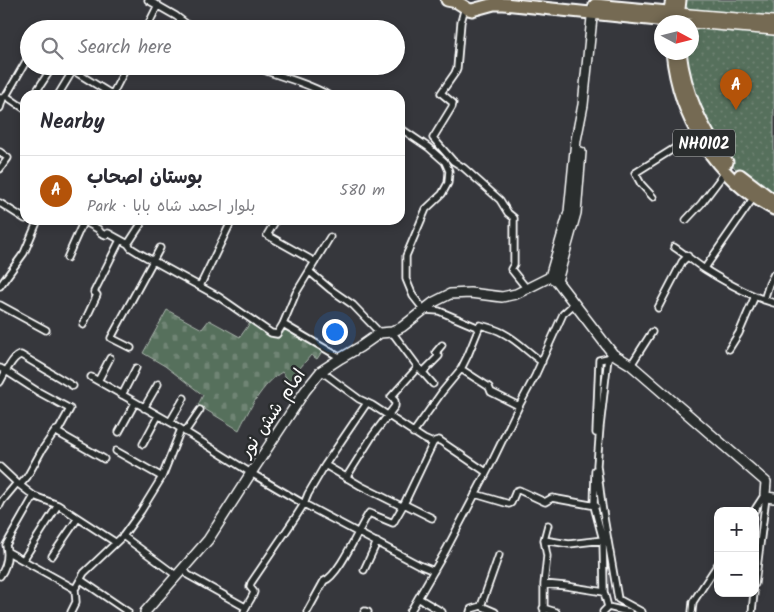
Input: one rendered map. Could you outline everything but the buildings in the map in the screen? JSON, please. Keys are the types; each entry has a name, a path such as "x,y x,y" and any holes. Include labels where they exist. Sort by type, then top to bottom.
{"highway":[{"path":"447,0 463,4 472,10 482,4 594,6"},
{"path":"539,0 594,6 654,16"},
{"path":"672,0 673,15"},
{"path":"674,15 680,0"},
{"name":"NH0102","path":"674,60 682,99 697,134 710,154 754,197 774,209"},
{"name":"NH0102","path":"682,60 690,96 702,125 717,149 731,168 774,201"}],"main road":[{"path":"699,20 774,21"},
{"path":"699,24 774,30"}],"street":[{"path":"148,0 181,20"},
{"path":"428,147 453,103 441,93 457,68 463,4"},
{"path":"151,20 158,6"},
{"path":"310,272 353,305 380,333 392,332 402,327 434,302 450,294 470,293 502,297 516,294 553,279 576,213 583,105 594,6"},
{"path":"0,108 3,97 20,70"},
{"path":"37,90 47,75"},
{"path":"61,90 70,75"},
{"path":"80,75 104,90"},
{"path":"115,90 122,75"},
{"path":"276,75 319,90"},
{"path":"3,97 20,106"},
{"path":"405,131 428,147 445,162 449,171 448,183 442,194 426,209 406,256 406,279 413,296 424,310 439,311 479,328"},
{"path":"653,196 641,184 635,173 697,134"},
{"path":"433,138 453,162 464,168 500,200 508,213 514,218 514,264 511,269 527,289"},
{"path":"0,152 8,158 0,169"},
{"path":"686,220 701,204 726,171"},
{"path":"705,269 754,197"},
{"path":"0,205 20,217"},
{"path":"0,286 24,254 35,225"},
{"path":"67,258 81,225"},
{"path":"91,225 101,233 106,235 108,233 128,244 139,253 219,297 271,333 277,334 296,293 330,237"},
{"path":"128,244 140,225"},
{"path":"200,286 230,225"},
{"path":"273,225 267,235 315,262"},
{"path":"83,325 97,295 94,292 120,240"},
{"path":"674,246 705,269 734,286 774,303"},
{"path":"131,348 111,338 160,248"},
{"path":"658,308 682,262 688,256"},
{"path":"764,300 774,274"},
{"path":"553,279 574,304 611,356 631,365 766,482 768,496 759,557"},
{"path":"729,349 740,333 755,296"},
{"path":"410,612 446,550 519,406 528,392 563,314 574,304"},
{"path":"0,305 46,330"},
{"path":"283,324 341,358"},
{"path":"413,432 461,369 480,325 504,333 542,362"},
{"path":"392,332 433,384"},
{"path":"631,365 652,332"},
{"name":"امام شش نور","path":"145,612 208,540 321,371 360,348 380,333"},
{"path":"423,372 440,356 436,352 442,345"},
{"path":"0,382 15,358 21,355 73,386"},
{"path":"608,607 604,592 603,540 594,506 599,360 611,356"},
{"path":"611,356 600,427 597,466 618,598 628,610"},
{"path":"98,381 110,358"},
{"path":"346,478 373,435 395,406 395,401 391,398 418,366"},
{"path":"0,368 70,409 60,429 55,431 26,478 0,505"},
{"path":"122,395 136,368"},
{"path":"461,369 489,387 491,392 519,406"},
{"path":"321,371 359,399 372,405 424,440 433,443"},
{"path":"91,377 170,422 304,504 419,565 434,571"},
{"path":"144,408 158,384"},
{"path":"170,422 184,398"},
{"path":"119,432 135,403"},
{"path":"184,569 188,575 245,609 254,592 250,587 251,582 304,504 325,465 367,403"},
{"path":"71,612 76,602 75,589 84,573 123,536 162,477 183,431 200,410"},
{"path":"143,444 158,416"},
{"path":"55,431 104,459"},
{"path":"307,612 324,581 330,579 369,514 393,523 435,441 439,440 486,472"},
{"path":"116,451 162,477"},
{"path":"325,465 401,506 404,504 432,518"},
{"path":"0,467 34,496 58,505 115,542"},
{"path":"475,494 509,504 516,492 520,490 545,502 552,498 602,506"},
{"path":"0,576 7,566 8,552 6,545 34,496"},
{"path":"758,507 768,496"},
{"path":"23,560 58,505"},
{"path":"52,556 78,518"},
{"path":"548,526 544,540 546,556 544,610 556,612"},
{"path":"123,536 177,576"},
{"path":"544,540 569,544 603,540"},
{"path":"364,570 377,542"},
{"path":"8,552 75,589"},
{"path":"481,606 499,555"},
{"path":"692,612 693,602 714,570"},
{"path":"81,580 128,612"},
{"path":"544,584 604,592"},
{"path":"752,612 754,597"},
{"path":"418,598 442,612"},
{"path":"470,612 471,609 481,606 495,612"},
{"path":"608,607 642,612"},
{"path":"603,612 608,607"},
{"path":"364,612 368,612"}],"green space":[{"path":"684,0 774,0 774,199 742,176 729,161 692,97 685,60 699,60 699,15 682,15"},
{"path":"167,310 202,329 209,320 240,337 250,323 278,339 286,329 323,350 317,359 311,355 289,381 282,372 275,377 262,390 239,430 198,405 203,395 165,366 143,353"}],"place":[{"name":"بوستان اصحاب","path":"736,110"}]}
